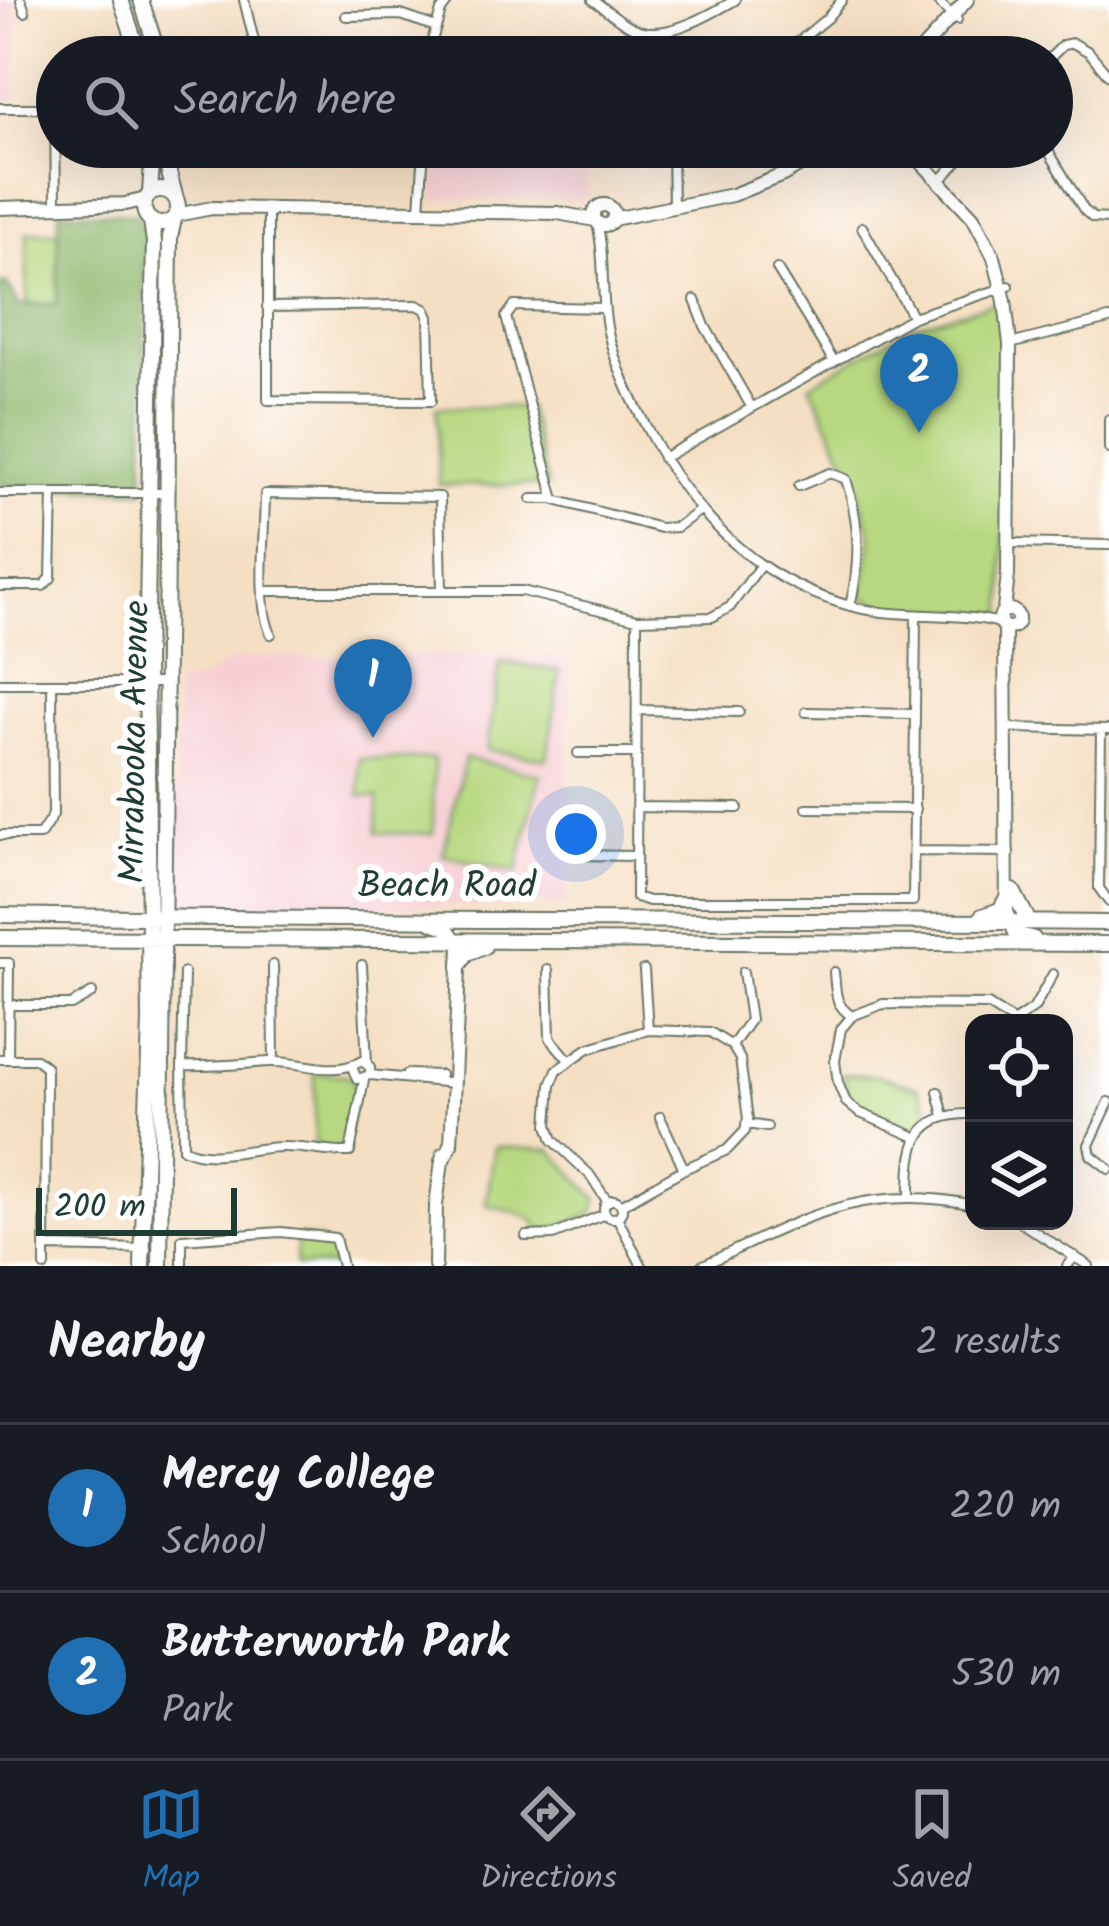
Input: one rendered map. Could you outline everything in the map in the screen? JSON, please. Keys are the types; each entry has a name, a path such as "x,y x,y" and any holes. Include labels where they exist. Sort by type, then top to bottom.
{"main road":[{"path":"121,0 133,36"},
{"path":"141,0 152,36"},
{"name":"Mirrabooka Avenue","path":"151,168 146,683 150,899 164,919"},
{"name":"Mirrabooka Avenue","path":"142,1266 150,1021 157,939 164,919 170,237 176,208 169,168"},
{"path":"160,189 176,208 160,224 148,206 160,189"},
{"path":"959,921 1000,910 1009,895 1029,922"},
{"path":"69,918 87,912 133,912 150,899"},
{"name":"Beach Road","path":"0,915 1109,923"},
{"path":"766,920 777,934 770,942"},
{"name":"Beach Road","path":"0,938 1109,944"},
{"path":"163,962 185,944 234,938"},
{"path":"127,939 145,963 145,1006 150,1021"},
{"name":"Mirrabooka Avenue","path":"157,939 163,962 160,1258"},
{"path":"460,964 476,949 525,942"}],"street":[{"path":"20,0 25,12"},
{"path":"244,0 253,36"},
{"path":"433,36 449,0"},
{"path":"593,0 646,32 704,17 735,0"},
{"path":"805,36 842,0"},
{"path":"936,0 954,18"},
{"path":"936,36 971,0"},
{"path":"346,16 401,15 436,27"},
{"path":"941,36 954,18"},
{"path":"1073,43 1089,52 1109,76"},
{"path":"0,108 36,108"},
{"path":"56,168 56,206"},
{"path":"423,209 424,168"},
{"path":"672,168 673,206"},
{"path":"673,206 784,168"},
{"path":"176,208 576,208 603,221 753,188 792,168"},
{"path":"931,168 943,178"},
{"path":"935,168 980,229 1006,287 1014,343 1012,543 1003,619 1010,728 1010,922 1018,936 1064,944"},
{"path":"943,178 952,168"},
{"path":"1059,168 1084,210 1093,218 1109,219"},
{"path":"0,211 148,206"},
{"path":"268,208 268,308 268,400 430,400 428,317 417,305 268,308"},
{"path":"603,221 603,308 625,383 663,458 699,512 760,566 807,592 916,617 1003,619"},
{"path":"862,227 913,316"},
{"path":"777,269 834,362"},
{"path":"663,458 913,316 1006,287"},
{"path":"695,300 752,408"},
{"path":"555,500 506,317 514,306 603,308"},
{"path":"1014,343 1109,319"},
{"path":"1109,419 1109,449"},
{"path":"799,487 830,473 846,479 860,533 859,567 850,605"},
{"path":"0,493 170,493"},
{"path":"0,586 43,586 51,578 53,493"},
{"path":"271,634 266,624 265,494 440,497 442,591"},
{"path":"532,499 555,500 661,528 677,527 699,512"},
{"path":"1012,543 1109,544"},
{"path":"265,591 522,591 637,619 712,617 730,607 760,566"},
{"path":"637,619 636,896 649,902 913,902 916,617"},
{"path":"0,683 167,683"},
{"path":"0,835 40,835 52,815 52,683"},
{"path":"637,710 739,712"},
{"path":"806,712 915,714"},
{"path":"1010,728 1105,730 1099,888 1109,902"},
{"path":"578,753 637,753"},
{"path":"637,807 738,808"},
{"path":"807,808 915,809"},
{"path":"914,851 1009,852"},
{"path":"578,855 636,856"},
{"path":"377,916 441,925 452,933 460,964 457,984"},
{"path":"435,1266 436,1205 456,1080 453,946 469,923 486,917"},
{"path":"982,943 1002,933 1010,922"},
{"path":"0,963 9,963 4,1059 36,1059 46,1067 45,1266"},
{"path":"184,973 182,1142 190,1152 283,1146 350,1152 364,1051 362,964"},
{"path":"273,965 274,1061"},
{"path":"548,970 550,1038 568,1059"},
{"path":"644,970 648,1030"},
{"path":"732,1046 750,1020 743,972"},
{"path":"834,972 836,1001 852,1016"},
{"path":"1026,1014 1053,974"},
{"path":"8,1006 71,1006 92,993"},
{"path":"916,1137 846,1102 835,1061 841,1029 852,1016 883,1004 988,1005 1003,1014"},
{"path":"621,1205 608,1202 590,1174 553,1140 548,1125 557,1070 587,1049 648,1030 710,1032 732,1046 740,1059 746,1124 740,1139 727,1150 621,1205 617,1217 642,1266"},
{"path":"182,1066 274,1061 456,1080"},
{"path":"938,1092 944,1116"},
{"path":"1109,1102 1089,1145 1090,1154 1109,1169"},
{"path":"910,1196 916,1137 944,1116 965,1115"},
{"path":"660,1117 684,1169"},
{"path":"746,1124 767,1127"},
{"path":"704,1265 805,1216 847,1204 910,1196 965,1204"},
{"path":"605,1214 608,1202"},
{"path":"526,1236 553,1235 605,1214 617,1217"},
{"path":"1033,1230 1089,1266"},
{"path":"182,1266 182,1239 281,1232 335,1238 342,1266"},
{"path":"46,1247 142,1249 160,1258"},
{"path":"1067,1266 1075,1256"}],"shaded area":[{"path":"0,0 13,0 19,16 16,101 0,101"},
{"path":"434,168 589,168 588,199 434,199"},
{"path":"570,657 567,905 177,910 176,683 205,679 237,658"}],"green space":[{"path":"59,211 136,214 145,231 144,490 0,487 0,284 7,284 20,306 57,304"},
{"path":"27,232 58,232 58,304 27,304"},
{"path":"1004,300 1004,614 889,608 862,597 872,536 856,482 810,384 913,326"},
{"path":"437,407 527,407 548,485 439,485"},
{"path":"500,662 560,671 547,759 487,750"},
{"path":"465,758 540,775 517,872 443,855"},
{"path":"359,759 434,759 433,834 377,833 378,797 360,796"},
{"path":"315,1073 345,1075 355,1081 346,1147 315,1146"},
{"path":"842,1074 878,1076 917,1087 926,1105 925,1119 917,1130 876,1115 851,1096"},
{"path":"495,1147 551,1150 597,1199 593,1214 544,1232 530,1217 486,1204"},
{"path":"297,1237 324,1243 336,1266 296,1266"}],"place":[{"name":"Butterworth Park","path":"919,433"},
{"name":"Mercy College","path":"373,738"}]}
